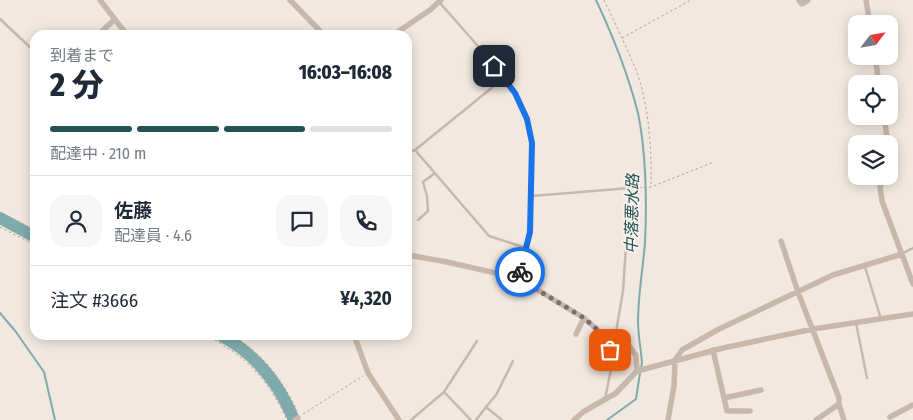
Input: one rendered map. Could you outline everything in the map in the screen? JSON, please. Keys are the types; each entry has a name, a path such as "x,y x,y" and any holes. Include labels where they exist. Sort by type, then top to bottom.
{"street":[{"path":"100,0 123,30"},
{"path":"290,0 319,30"},
{"path":"800,0 802,3 808,0"},
{"path":"866,0 868,15"},
{"path":"400,30 430,10 439,1"},
{"path":"103,30 114,20"},
{"path":"881,185 882,202 913,284"},
{"path":"781,241 798,292 833,380 839,398 838,404 844,420"},
{"path":"668,420 674,386 674,360 682,350 833,275 902,254"},
{"path":"412,256 518,278 584,318 601,333 629,346 636,356 637,371"},
{"path":"574,420 583,412 616,393 637,371 713,350 813,329 913,314"},
{"path":"576,334 584,318"},
{"path":"355,340 368,373 399,420"},
{"path":"713,350 727,411 750,411"},
{"path":"724,398 761,390"},
{"path":"816,420 838,404"},
{"path":"890,418 913,405"}],"lane":[{"path":"439,1 504,78 515,93 527,119 532,143 530,232 518,278"},
{"path":"0,19 30,48"},
{"path":"412,151 504,78"},
{"path":"415,150 488,236 526,248"},
{"path":"418,220 428,211 427,196 423,182 435,173"},
{"path":"532,196 630,188 624,291 615,339"},
{"path":"902,254 913,248"},
{"path":"864,265 881,319"},
{"path":"856,323 867,378"},
{"path":"606,399 612,364 608,336"},
{"path":"410,420 444,392 477,340"},
{"path":"476,420 496,395 513,361"},
{"path":"444,392 471,420"},
{"path":"486,407 502,420"}],"path":[{"path":"604,0 636,70 643,95 652,157 651,187"},
{"path":"621,39 692,0"},
{"path":"630,188 651,187 714,162"},
{"path":"0,212 30,227"},
{"path":"0,226 30,242"},
{"path":"214,340 239,356 262,377 287,420"},
{"path":"239,340 259,355 284,385 297,417 368,373"}],"waterway":[{"name":"中落悪水路","path":"596,0 630,84 638,113 643,144 646,211 638,312 641,368"},
{"path":"0,218 30,234"},
{"path":"0,313 44,372 55,420"},
{"path":"228,340 245,351 265,371 281,394 294,420"},
{"name":"中落悪水路","path":"607,420 636,399 640,373"}],"way so far":[{"path":"520,272 518,278 584,318 601,333 608,336 610,350"}],"route":[{"path":"494,66 515,93 527,119 532,143 530,232 520,272"}]}
